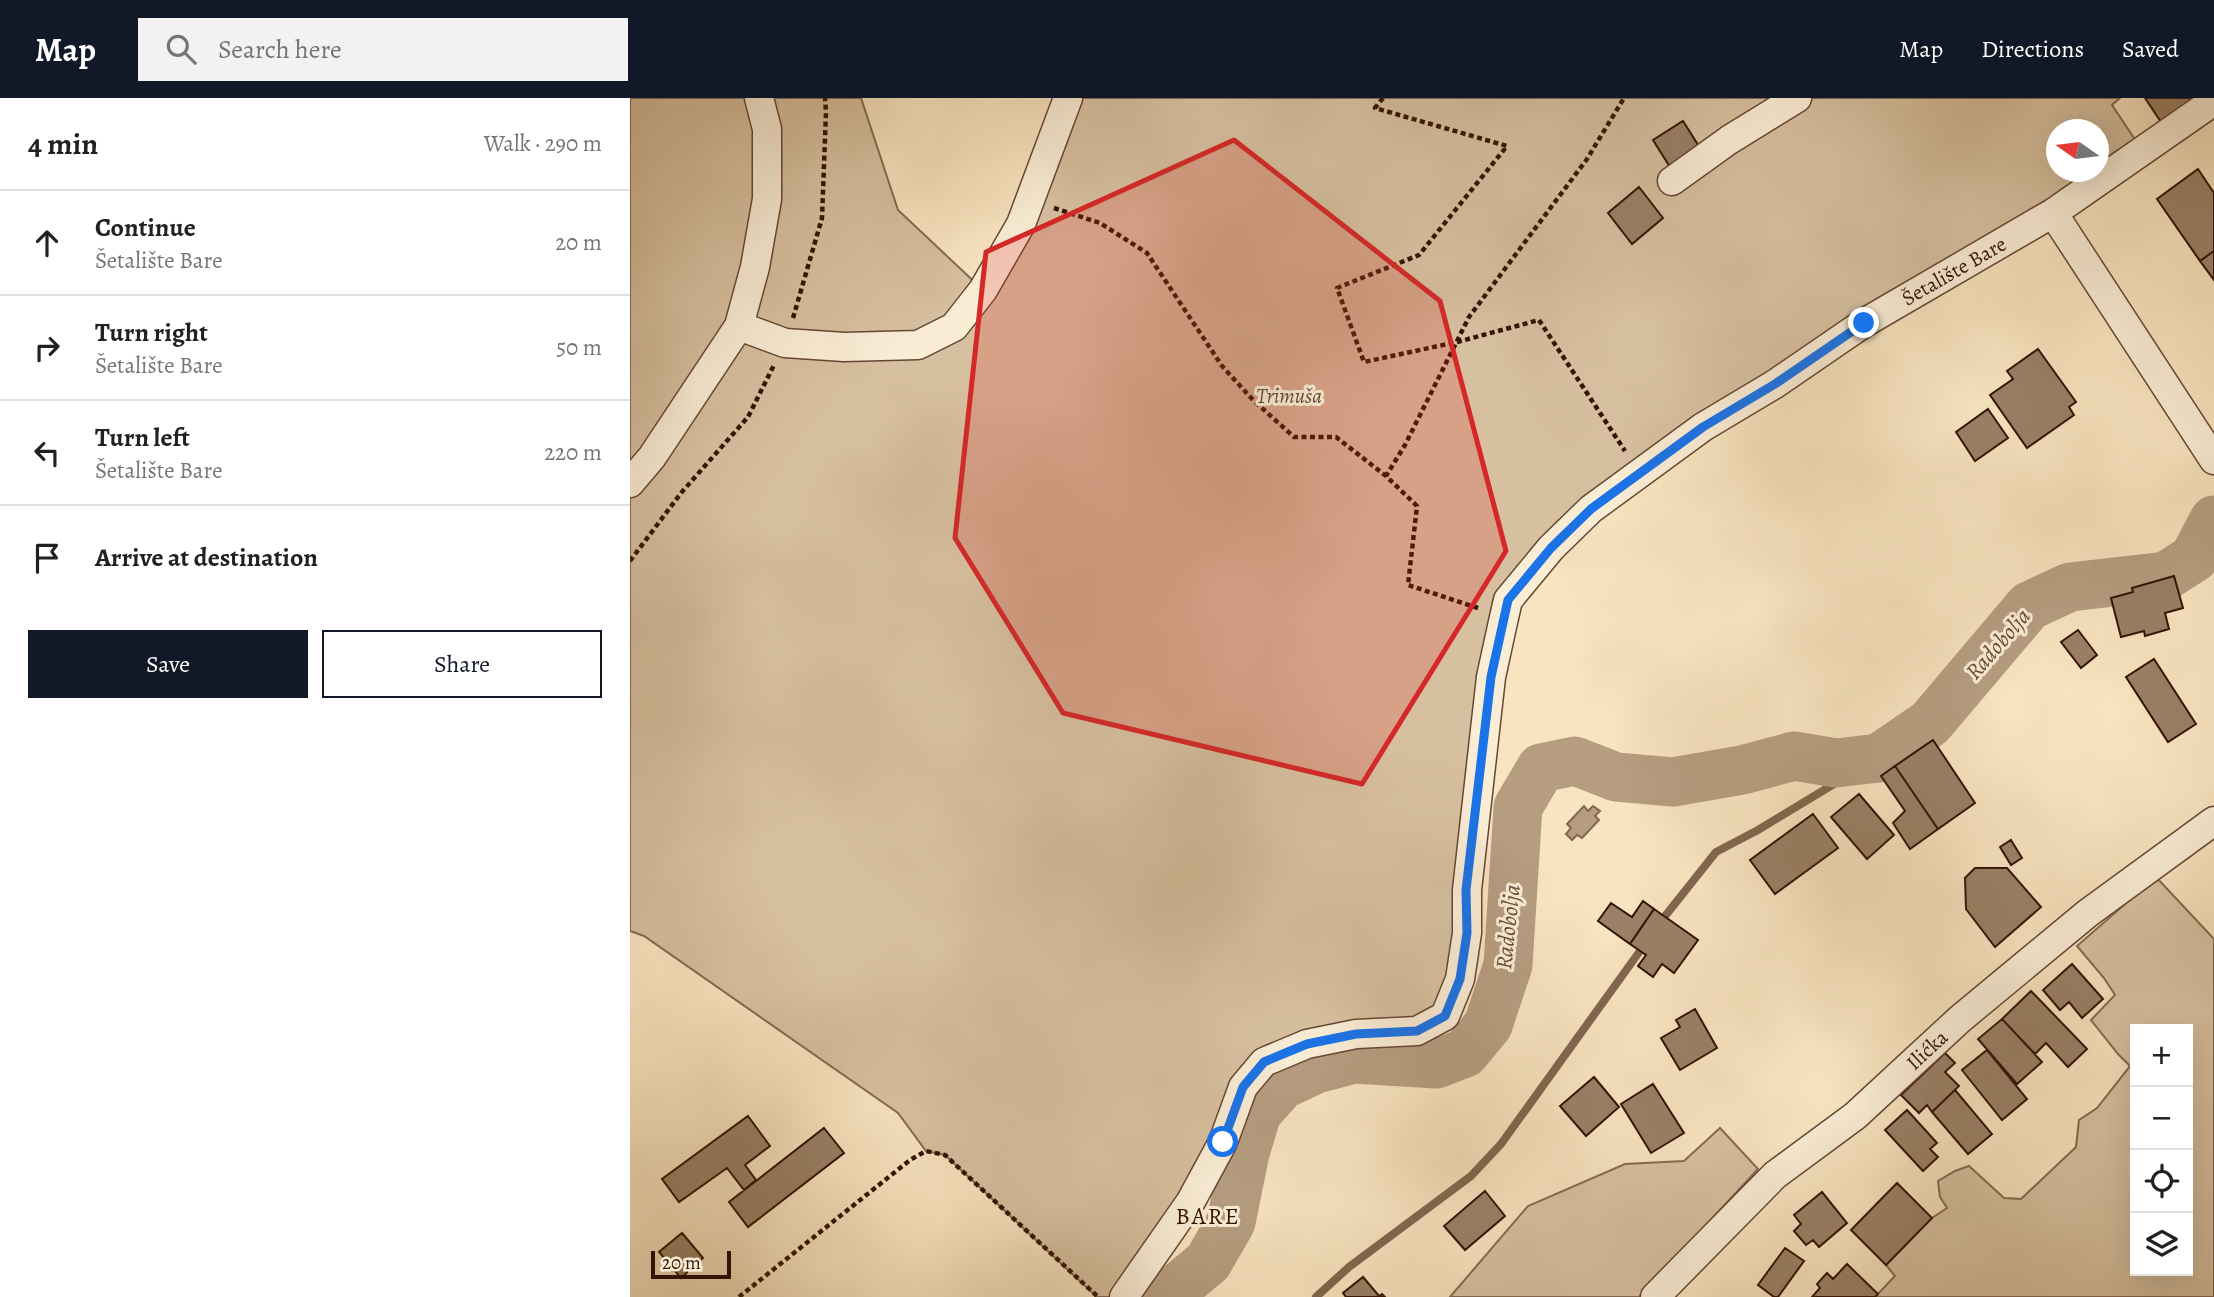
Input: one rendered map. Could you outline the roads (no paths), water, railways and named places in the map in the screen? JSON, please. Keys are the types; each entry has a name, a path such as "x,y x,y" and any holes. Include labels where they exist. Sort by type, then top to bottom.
{"street":[{"path":"630,483 652,457 739,326 755,267 767,199 767,129 759,98"},
{"path":"739,326 785,343 844,347 918,345 954,327 983,290 1021,224 1068,98"},
{"path":"1672,181 1729,140 1797,98"},
{"name":"Šetalište Bare","path":"1124,1297 1191,1201 1223,1142 1243,1087 1264,1062 1307,1044 1356,1034 1417,1031 1445,1016 1460,979 1467,933 1466,890 1491,677 1503,622 1508,600 1551,548 1591,509 1703,427 1775,384 1864,323 2053,213 2214,101"},
{"path":"2053,213 2211,455"},
{"name":"Ilićka","path":"1655,1297 1775,1175 1855,1116 1961,1019 2088,913 2214,821"}],"waterway":[{"name":"Radobolja","path":"1166,1297 1208,1262 1231,1222 1245,1153 1257,1113 1282,1085 1316,1069 1354,1059 1436,1064 1465,1053 1488,1025 1508,965 1518,807 1541,768 1575,761 1616,777 1673,782 1742,770 1794,756 1836,763 1879,758 1930,723 2029,606 2070,587 2166,576 2194,558 2214,520"},
{"name":"Radobolja","path":"1658,925 1716,852 1834,784 1862,760"},
{"name":"Radobolja","path":"1316,1297 1349,1267 1471,1176 1501,1144 1645,944"}],"district":[{"name":"BARE","path":"1208,1216"}],"park label":[{"name":"Trimuša","path":"1289,396"}]}
